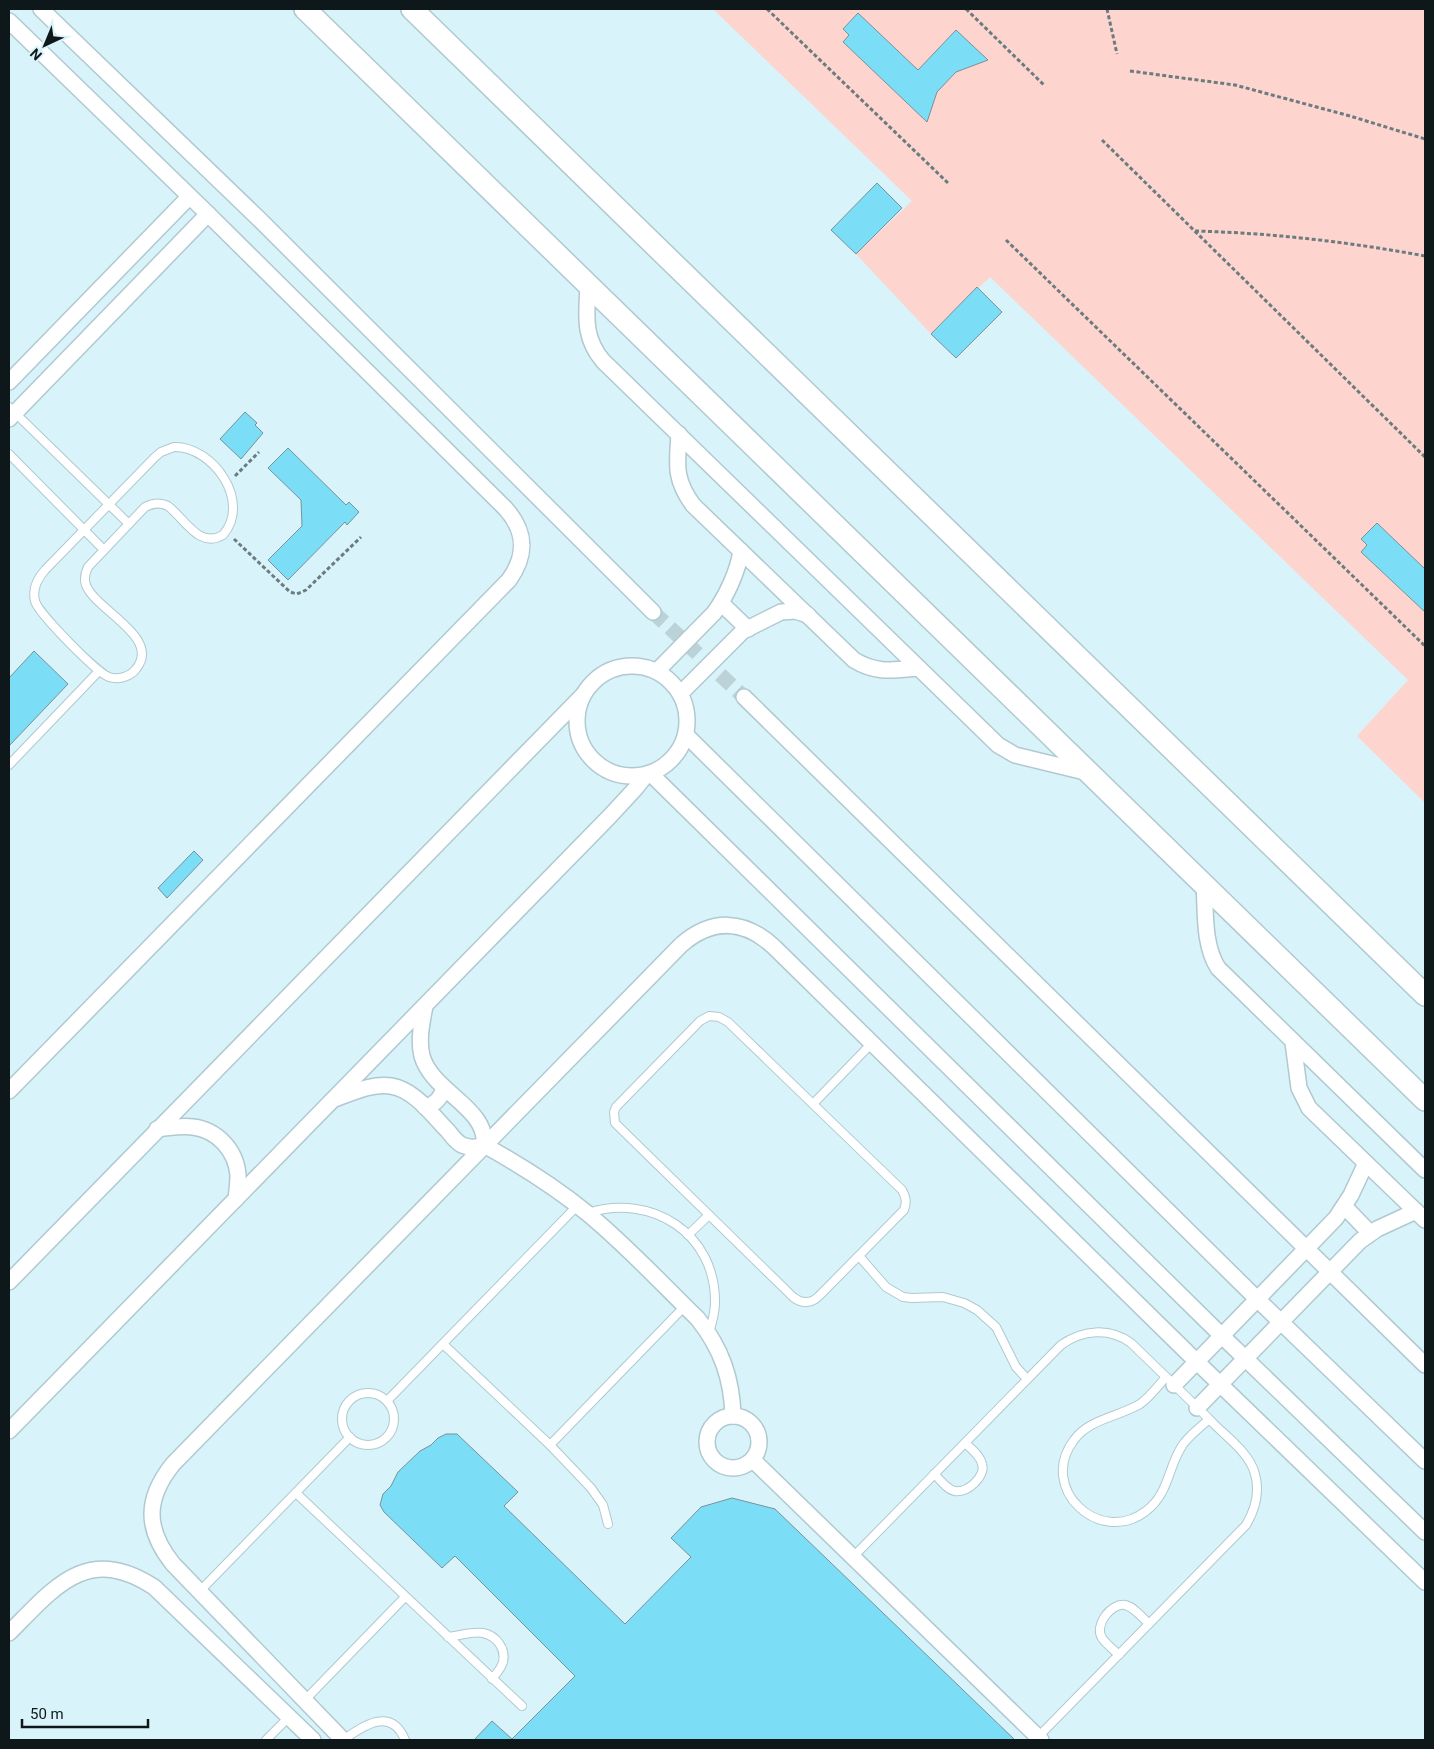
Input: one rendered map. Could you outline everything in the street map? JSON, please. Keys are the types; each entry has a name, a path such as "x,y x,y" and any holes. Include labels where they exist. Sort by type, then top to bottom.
{"main road":[{"path":"305,9 1425,1100"},
{"path":"412,9 1425,995"}],"street":[{"path":"41,9 258,218 653,612"},
{"path":"9,21 208,214 505,508 517,524 520,533 521,553 519,563 509,580 9,1091"},
{"path":"9,382 189,196"},
{"path":"11,413 65,361 208,214"},
{"path":"588,284 586,326 594,350 679,434 998,745 1025,758 1089,773"},
{"path":"47,343 65,361"},
{"path":"679,434 679,480 684,493 693,505 850,656 863,665 883,671 919,668"},
{"path":"657,671 722,603 738,566 741,551"},
{"path":"722,603 748,629"},
{"path":"680,694 738,636 748,629 781,612 795,611 808,615"},
{"path":"9,1282 583,695 591,683 602,674 615,668 643,666 657,671 674,684 686,707 688,721 686,735 681,747 673,758 662,767 648,774 631,776 615,773 601,766 589,755 581,742 577,726 578,710 583,695"},
{"path":"744,697 1425,1365"},
{"path":"686,735 1425,1461"},
{"path":"9,1431 623,803 648,774"},
{"path":"648,774 1425,1532"},
{"path":"1204,885 1208,945 1214,961 1224,974 1425,1170"},
{"path":"343,1740 199,1592 161,1550 154,1533 152,1514 154,1496 161,1479 180,1457 681,945 692,935 705,928 720,925 735,925 750,929 763,936 1197,1362 1425,1582"},
{"path":"425,1006 420,1037 422,1056 430,1074 480,1123 485,1138 484,1145"},
{"path":"1197,1408 1360,1241 1370,1233 1421,1216 1313,1112 1302,1098 1296,1077 1293,1042"},
{"path":"333,1100 374,1086 392,1086 410,1093 462,1145 473,1148 484,1145 532,1174 582,1210 621,1243 685,1306 709,1333 718,1348 728,1372 733,1398 733,1416"},
{"path":"425,1108 436,1103 444,1088"},
{"path":"157,1129 191,1126 214,1134 224,1142 236,1163 238,1175 236,1198"},
{"path":"1170,1381 1197,1362 1345,1206 1366,1163"},
{"path":"1345,1206 1370,1233"},
{"path":"733,1416 747,1420 757,1432 759,1446 753,1460 747,1465 731,1468 716,1463 708,1449 708,1433 712,1426 725,1417 733,1416"},
{"path":"753,1460 1040,1739"},
{"path":"9,1633 57,1585 72,1576 88,1571 106,1569 123,1571 139,1577 154,1587 313,1740"}],"lane":[{"path":"11,413 129,524"},
{"path":"174,447 188,448 202,454 228,484 232,497 233,511 227,532 223,535 214,539 204,538 196,533 174,510 163,504 150,504 88,567 85,573 86,586 89,591 139,641 142,656 137,669 125,677 111,678 99,671 43,615 35,600 34,592 40,576 161,452 174,447"},
{"path":"9,454 104,550"},
{"path":"9,765 99,671"},
{"path":"709,1016 724,1019 728,1022 813,1104 902,1190 905,1194 906,1205 904,1210 816,1299 806,1303 793,1297 619,1127 614,1118 616,1107 700,1020 709,1016"},
{"path":"813,1104 872,1043"},
{"path":"386,1401 582,1210 614,1207 641,1209 667,1218 688,1235 706,1260 713,1281 715,1303 709,1333"},
{"path":"688,1235 709,1214"},
{"path":"859,1256 886,1287 896,1293 912,1298 944,1297 954,1299 977,1310 996,1327 1016,1366 1027,1379"},
{"path":"550,1445 685,1306"},
{"path":"853,1557 1061,1345 1074,1337 1089,1332 1113,1334 1123,1337 1170,1381 1251,1463 1257,1483 1255,1505 1246,1525 1040,1739"},
{"path":"443,1344 550,1445 598,1496 608,1524"},
{"path":"1170,1381 1141,1404 1089,1426 1074,1439 1064,1459 1062,1469 1066,1489 1072,1500 1080,1508 1088,1515 1099,1520 1113,1522 1137,1517 1147,1511 1155,1503 1167,1483 1182,1445 1209,1419"},
{"path":"366,1393 374,1394 386,1401 394,1413 394,1421 392,1428 384,1439 378,1443 363,1444 350,1437 343,1424 344,1410 347,1403 366,1393"},
{"path":"199,1592 350,1437"},
{"path":"934,1474 950,1489 956,1491 970,1487 983,1470 979,1457 965,1443"},
{"path":"296,1493 522,1706"},
{"path":"304,1701 405,1597"},
{"path":"1119,1655 1102,1638 1100,1633 1100,1625 1103,1618 1112,1609 1120,1605 1126,1605 1150,1624"},
{"path":"448,1637 484,1633 496,1639 504,1656 500,1668 492,1679"},
{"path":"266,1740 289,1717"},
{"path":"343,1740 364,1726 378,1721 392,1724 398,1729 405,1740"}],"path":[{"path":"767,9 949,184"},
{"path":"966,9 1044,85"},
{"path":"1107,9 1117,54"},
{"path":"1130,71 1235,86 1350,116 1425,139"},
{"path":"1102,140 1425,457"},
{"path":"1195,231 1238,232 1306,239 1425,256"},
{"path":"1006,240 1425,646"},
{"path":"228,484 260,452"},
{"path":"227,532 290,592 298,594 306,590 361,537"}],"shaded area":[{"path":"713,9 1425,9 1425,803 1357,736 1408,680 990,277 931,334 856,254 912,201"}],"building":[{"path":"858,13 918,70 956,30 988,60 956,72 937,92 927,122 843,42 849,35 843,29"},
{"path":"877,183 902,208 856,254 831,230"},
{"path":"977,287 1002,312 956,358 931,334"},
{"path":"245,412 257,423 255,425 263,433 241,459 220,439"},
{"path":"288,448 346,505 349,502 359,512 347,525 345,522 288,580 268,560 302,526 301,500 268,468"},
{"path":"1377,523 1425,569 1425,612 1361,552 1367,545 1361,539"},
{"path":"34,651 68,684 9,746 9,678"},
{"path":"194,851 203,860 167,898 158,888"},
{"path":"446,1434 457,1434 518,1492 504,1506 625,1624 691,1557 671,1538 701,1507 732,1498 775,1509 1015,1740 474,1740 492,1721 512,1739 575,1676 455,1556 442,1568 384,1512 380,1505 383,1494 391,1486 398,1472 420,1451"}],"tunnel":[{"path":"653,612 744,697"}]}
